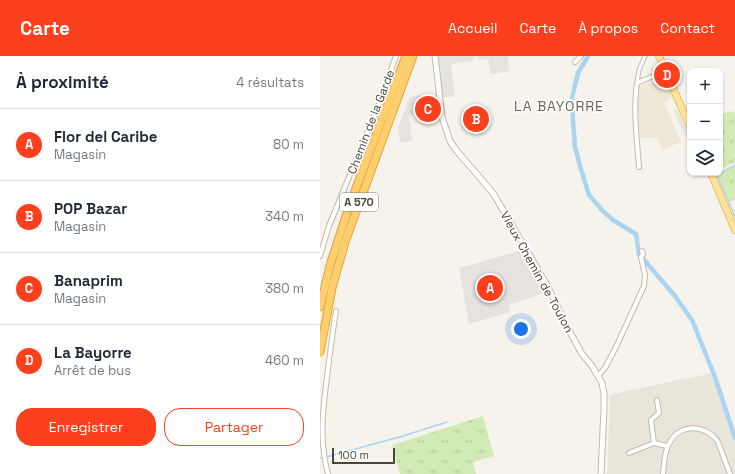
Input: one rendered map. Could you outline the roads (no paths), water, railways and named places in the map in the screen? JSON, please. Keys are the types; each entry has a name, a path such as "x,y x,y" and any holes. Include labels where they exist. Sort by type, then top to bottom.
{"highway":[{"name":"A 570","path":"320,307 333,255 350,204 406,56"},
{"name":"A 570","path":"320,352 332,288 345,242 413,56"}],"main road":[{"path":"660,58 687,120"},
{"path":"712,176 735,230"}],"street":[{"name":"Chemin de la Garde","path":"320,256 329,226 378,106 396,56"},
{"name":"Vieux Chemin de Toulon","path":"435,56 442,117 450,141 492,193 547,285 582,354 602,383 604,394 601,474"},
{"path":"575,62 581,56"},
{"path":"639,167 635,99 639,70 645,56"},
{"path":"637,83 665,71"},
{"path":"598,376 605,368 644,286 645,275 642,254"},
{"path":"328,474 321,448 321,424 336,312"},
{"path":"654,442 651,420 659,413 657,400"},
{"path":"663,474 667,446 675,434 683,430 696,427 704,429 712,434 718,442 730,474"},
{"path":"629,453 654,442 667,446"}],"waterway":[{"path":"588,56 578,73 572,98 575,147 589,195 613,220 636,234 639,254 675,296 692,320 715,377 735,438"},
{"path":"735,165 717,175 735,216"},
{"path":"326,457 403,436 447,422"}],"place":[{"name":"La Bayorre","path":"667,75"},
{"name":"Banaprim","path":"428,109"},
{"name":"POP Bazar","path":"476,119"},
{"name":"Flor del Caribe","path":"490,288"}],"district":[{"name":"LA BAYORRE","path":"559,106"}]}
